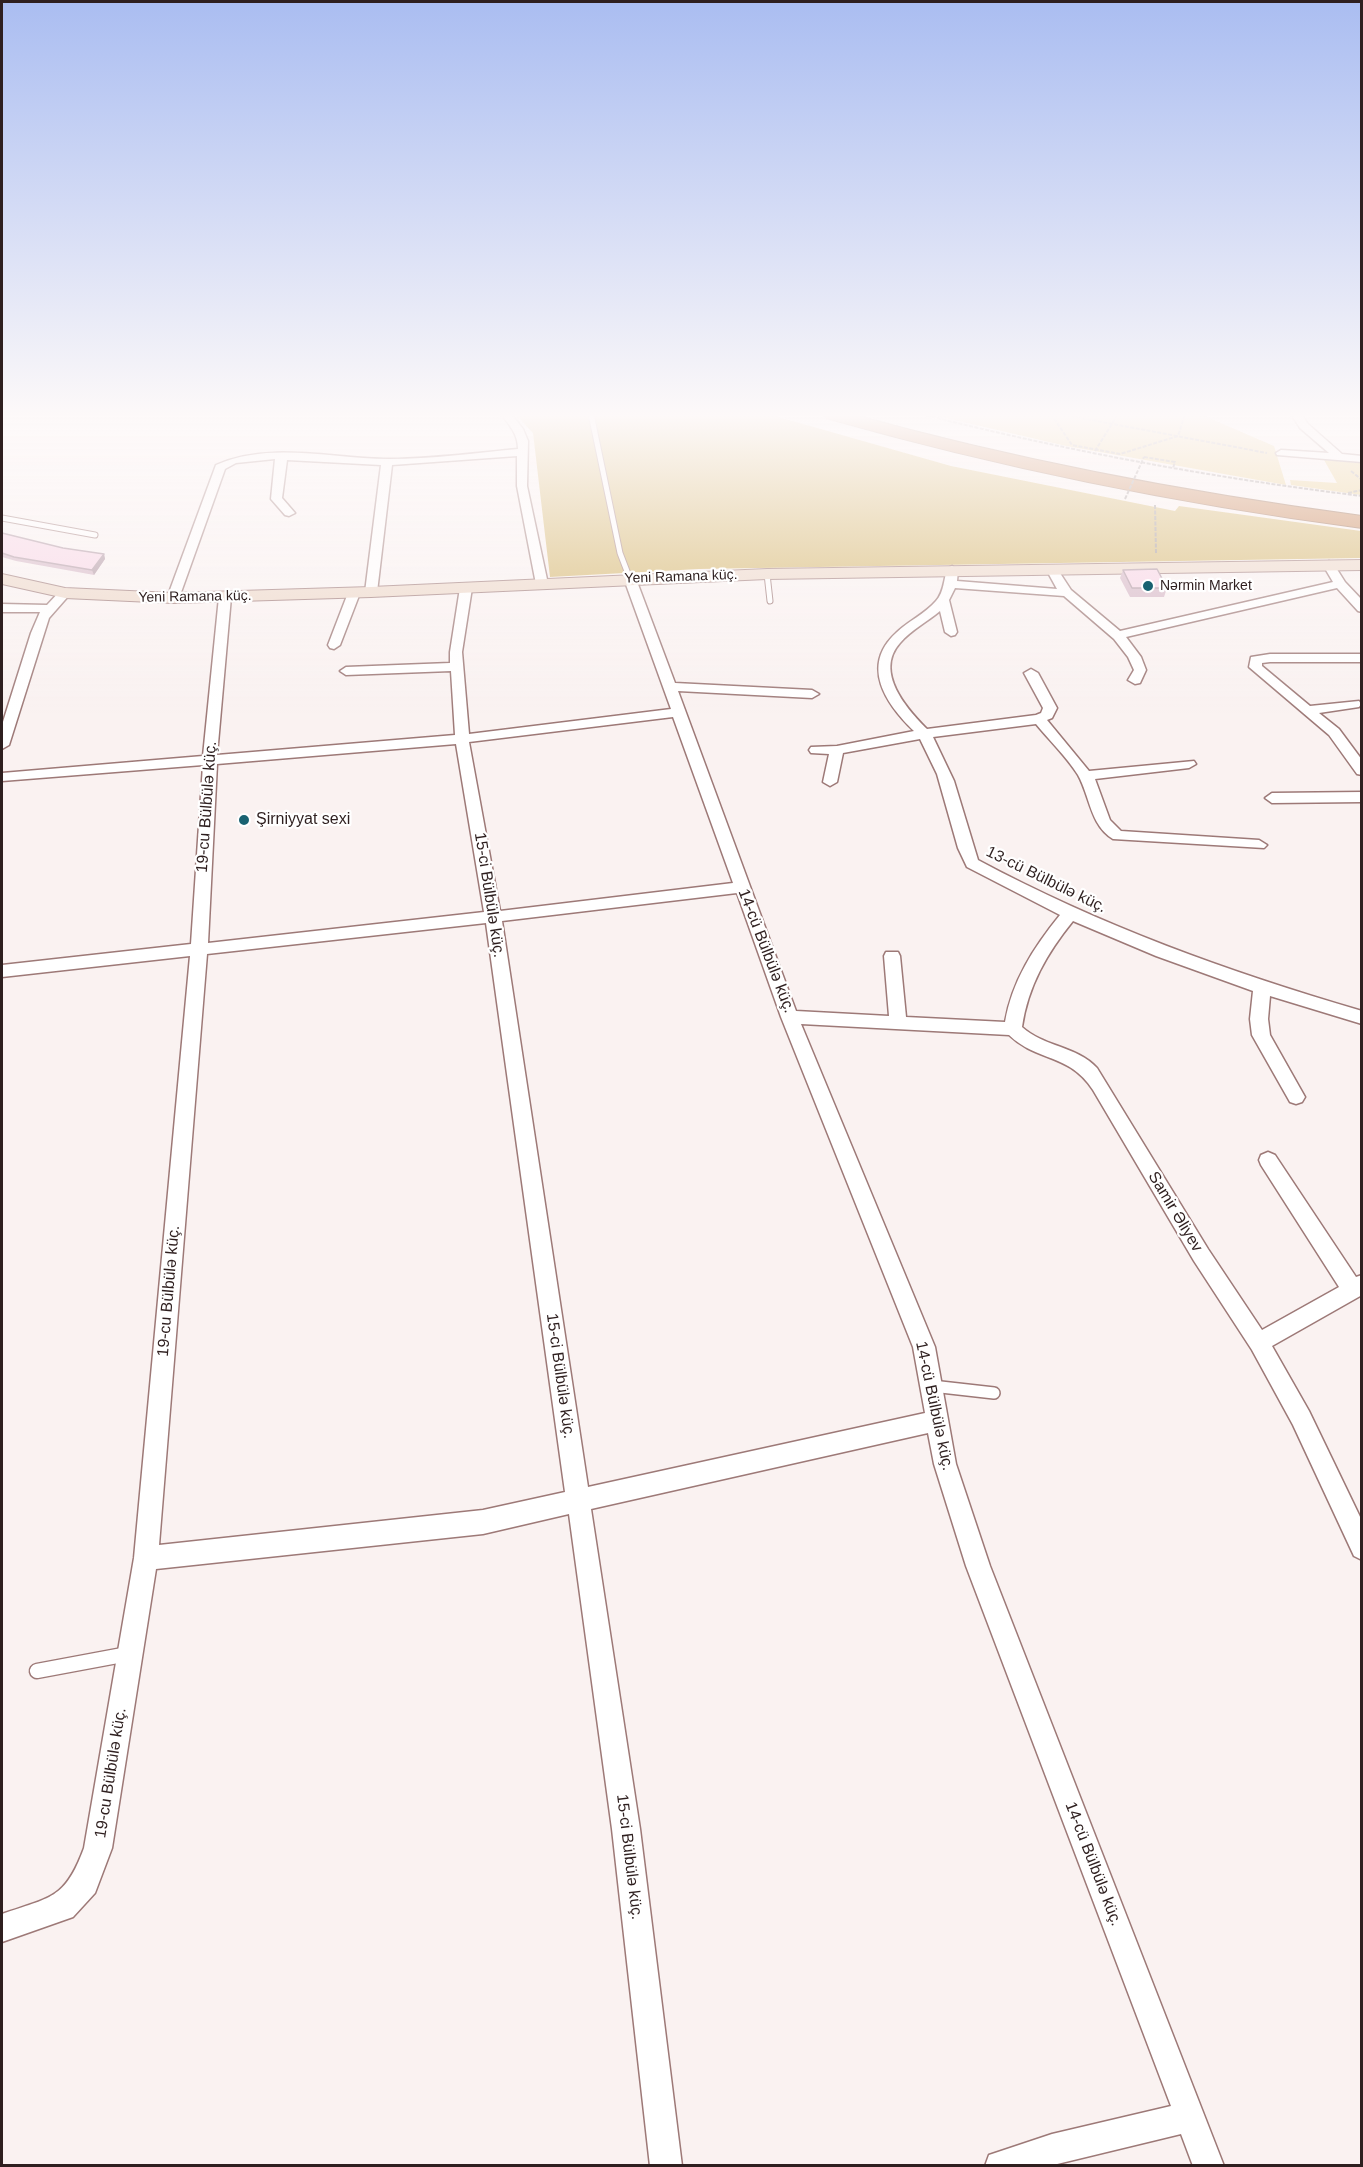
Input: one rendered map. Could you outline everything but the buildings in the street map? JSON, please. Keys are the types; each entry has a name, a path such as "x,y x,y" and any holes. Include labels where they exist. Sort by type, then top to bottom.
{"highway":[{"path":"1316,515 1362,522"}],"street":[{"path":"173,598 203,515"},
{"path":"334,645 363,592 377,515"},
{"path":"528,515 542,584"},
{"name":"Yeni Ramana küç.","path":"2,579 65,593 173,598 466,588 767,574 952,577 1052,569 1362,565"},
{"path":"1329,566 1340,584 1362,608"},
{"path":"1052,569 1067,593 1119,636 1137,661 1140,670 1135,680"},
{"path":"952,577 1067,593"},
{"name":"13-cü Bülbülə küç.","path":"952,577 944,602 892,645 884,664 888,687 896,705 905,718 932,746 954,801 965,852 972,863 1070,914 1145,945 1362,1018"},
{"name":"14-cü Bülbülə küç.","path":"630,579 790,1017 924,1347 945,1464 978,1566 1209,2166"},
{"path":"1119,636 1340,584"},
{"name":"15-ci Bülbülə küç.","path":"466,588 456,652 462,739 493,917 626,1829 666,2166"},
{"path":"2,746 37,633 50,609 65,593"},
{"name":"19-cu Bülbülə küç.","path":"2,1928 63,1907 85,1883 98,1848 146,1558 199,950 210,760 225,597"},
{"path":"944,602 951,632"},
{"path":"2,608 50,609"},
{"path":"1362,658 1270,658 1256,660 1255,667 1342,742 1362,771"},
{"path":"346,671 457,667"},
{"path":"816,750 837,750 922,734 1039,718 1047,715 1050,708 1031,673"},
{"path":"671,687 812,694"},
{"path":"1307,710 1354,704"},
{"path":"2,777 462,739 678,712"},
{"path":"1039,718 1092,787 1104,826 1118,836 1259,845"},
{"path":"830,782 837,750"},
{"path":"1085,776 1189,764"},
{"path":"1272,798 1362,796"},
{"path":"2,971 742,887"},
{"path":"790,1017 1013,1029 1015,1010 1031,967 1047,942 1070,914"},
{"path":"892,956 898,1022"},
{"path":"1262,986 1259,1019 1262,1035 1296,1097"},
{"name":"Samir Əliyev","path":"1013,1029 1022,1039 1036,1047 1080,1063 1089,1071 1201,1255 1259,1342 1301,1418 1362,1548"},
{"path":"1259,1342 1357,1286 1268,1160"},
{"path":"146,1558 483,1522 936,1421"},
{"path":"1000,2166 1052,2150 1191,2116"}],"lane":[{"path":"612,515 620,552 630,579"},
{"path":"2,518 95,535"},
{"path":"767,574 770,601"},
{"path":"932,1386 994,1393"},
{"path":"37,1671 130,1653"}],"path":[{"path":"1156,515 1156,568"}],"shaded area":[{"path":"543,515 1245,515 1361,531 1361,558 699,569 550,577"}],"place":[{"name":"Nərmin Market","path":"1148,586"},
{"name":"Şirniyyat sexi","path":"244,820"}]}
